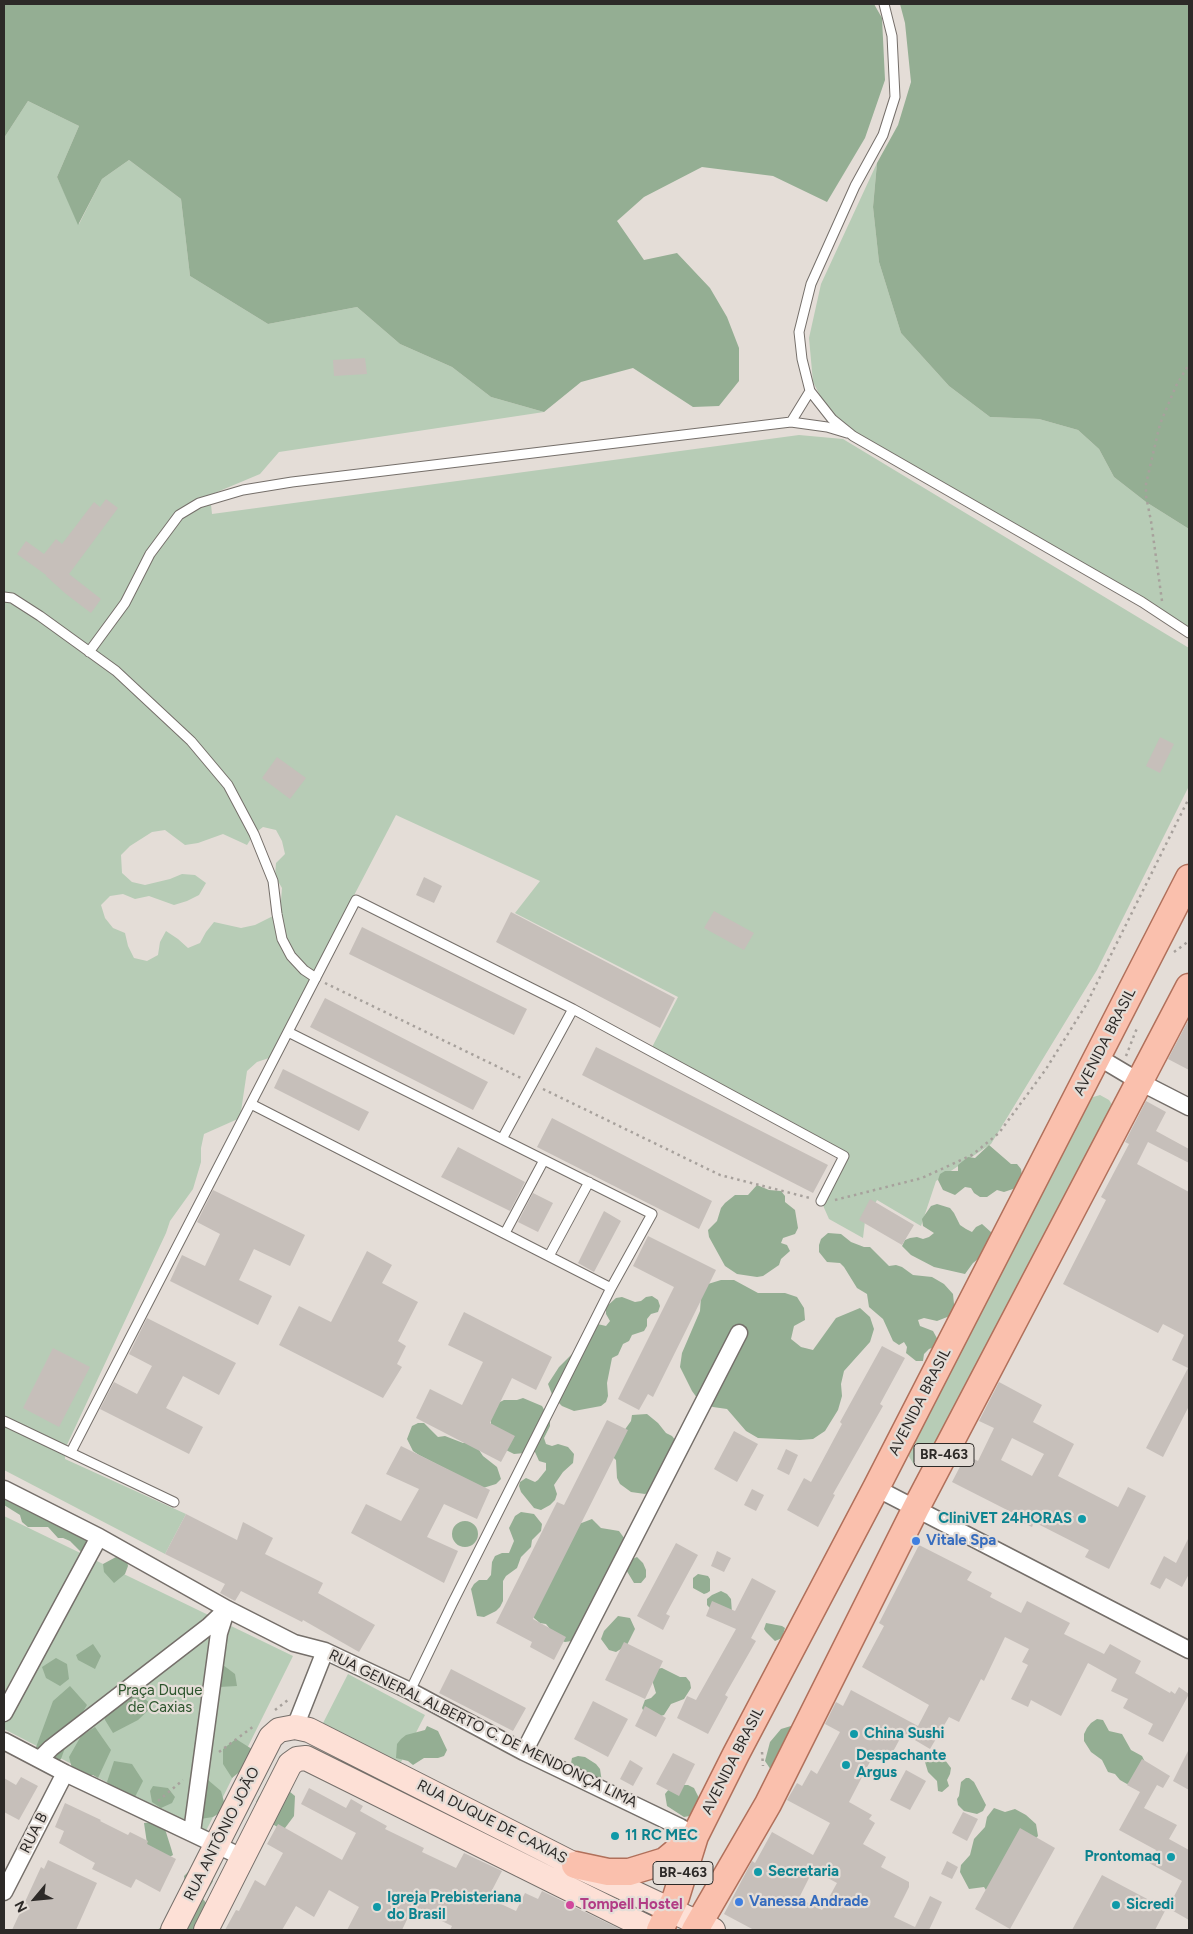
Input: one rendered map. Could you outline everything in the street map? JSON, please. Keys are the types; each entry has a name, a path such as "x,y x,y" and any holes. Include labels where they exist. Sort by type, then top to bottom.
{"main road":[{"name":"AVENIDA BRASIL","path":"665,1920 694,1836 876,1488 1189,878"},
{"name":"BR-463","path":"702,1928 768,1804 916,1508 1189,987"},
{"path":"265,1730 279,1730 295,1726"},
{"name":"RUA DUQUE DE CAXIAS","path":"295,1726 309,1730 575,1865 665,1920 702,1928"},
{"name":"RUA ANTÔNIO JOÃO","path":"173,1930 216,1845 265,1730"},
{"name":"RUA DUQUE DE CAXIAS","path":"290,1764 297,1759 306,1758 652,1930"},
{"name":"RUA ANTÔNIO JOÃO","path":"206,1930 290,1764"},
{"path":"575,1865 608,1872 630,1872 665,1861 694,1836"}],"street":[{"path":"1098,1057 1140,1082 1189,1107"},
{"path":"524,1752 739,1332"},
{"path":"876,1488 1189,1650"},
{"name":"RUA GENERAL ALBERTO C. DE MENDONÇA LIMA","path":"4,1489 99,1537 227,1609 294,1643 325,1651 410,1691 524,1752 680,1827 694,1836"},
{"path":"4,1713 99,1537"},
{"path":"40,1759 51,1748 209,1626 227,1609"},
{"path":"192,1832 219,1633 227,1609"},
{"path":"295,1726 325,1651"},
{"path":"4,1741 65,1773 244,1858"},
{"name":"RUA B","path":"4,1892 65,1773"}],"lane":[{"path":"884,4 892,36 895,97 882,135 855,186 810,284 799,332 802,359 810,391 832,419 853,436 1164,615 1189,633"},
{"path":"791,422 810,391"},
{"path":"89,652 124,603 150,554 180,515 199,502 242,490 292,482 791,422 827,427 853,436"},
{"path":"4,596 12,598 40,616 116,671 191,741 228,785 254,834 274,881 277,914 282,939 291,956 304,970 316,978"},
{"path":"71,1452 356,900 573,1009 844,1156 821,1201"},
{"path":"502,1139 573,1009"},
{"path":"288,1032 652,1214 611,1288 410,1691"},
{"path":"251,1104 611,1288"},
{"path":"505,1233 544,1160"},
{"path":"549,1256 589,1182"},
{"path":"4,1421 174,1502"}],"path":[{"path":"1164,615 1146,496 1146,484 1160,424 1176,386 1189,364"},
{"path":"316,978 720,1175 830,1202 922,1178 972,1155 999,1133 1046,1070 1086,1005 1189,798"},
{"path":"274,1711 312,1683"},
{"path":"155,1803 201,1766 265,1730"}],"green space":[{"path":"4,4 874,4 882,18 885,80 865,138 827,202 773,176 702,167 644,197 617,221 644,260 677,253 710,288 727,317 739,348 739,381 719,406 693,407 633,368 581,382 544,412 491,397 452,367 400,344 357,307 268,324 190,276 181,199 129,160 102,179 78,225 57,177 79,126 28,101 4,138"},
{"path":"900,4 1189,4 1189,529 1146,502 1114,477 1099,449 1078,430 1039,419 990,417 949,386 901,333 879,262 873,207 877,163 898,125 911,82 905,23"},
{"path":"28,101 79,126 57,177 79,224 102,179 129,160 181,199 190,276 268,324 357,307 400,344 452,367 491,397 544,412 279,452 260,474 210,495 212,514 799,435 843,439 1189,648 1189,786 1097,970 991,1144 936,1181 921,1226 877,1200 865,1221 863,1238 829,1219 821,1201 848,1154 649,1053 678,997 515,913 540,881 396,815 269,1058 257,1062 247,1071 240,1118 204,1134 201,1162 193,1189 170,1221 65,1449 65,1459 186,1514 165,1554 4,1470 4,138","holes":["263,827 276,830 282,841 285,854 276,863 275,876 282,888 277,914 255,925 241,928 214,922 200,943 188,948 166,931 160,942 158,955 147,961 134,958 128,946 125,933 113,928 105,918 101,905 110,896 123,894 135,899 149,896 174,905 199,895 206,883 195,875 182,874 145,885 132,882 122,873 121,855 130,846 152,832 165,830 185,845 198,843 223,834 247,845 254,834"]},
{"path":"877,163 873,207 879,262 901,333 949,386 990,417 1039,419 1078,430 1099,449 1114,477 1146,502 1189,529 1189,633 861,436 828,411 813,382 809,338 821,284"},
{"path":"1100,1095 1109,1100 1113,1106 926,1466 914,1465 907,1453 1090,1098"},
{"path":"989,1145 1011,1164 1017,1164 1021,1169 1022,1176 1016,1188 1004,1192 997,1190 987,1197 980,1197 971,1188 965,1187 955,1195 943,1190 938,1180 940,1174 945,1171 958,1171 958,1165 968,1157 975,1158"},
{"path":"757,1185 769,1190 781,1191 785,1196 785,1202 795,1210 798,1228 795,1234 783,1238 781,1243 787,1245 790,1251 781,1259 779,1265 763,1276 757,1277 737,1274 725,1266 709,1237 708,1230 717,1221 721,1208 725,1203 735,1195 748,1195"},
{"path":"937,1204 950,1208 960,1225 966,1229 972,1232 982,1224 992,1233 992,1245 988,1251 973,1263 965,1274 934,1267 911,1255 902,1246 905,1240 917,1237 923,1239 934,1233 923,1226 922,1219 931,1206"},
{"path":"828,1233 841,1234 851,1242 864,1247 870,1247 889,1266 896,1265 902,1267 913,1275 932,1277 944,1284 953,1294 955,1314 937,1321 924,1318 918,1320 920,1326 933,1331 939,1342 924,1354 923,1361 916,1361 906,1353 907,1347 904,1342 899,1345 893,1341 883,1319 869,1307 867,1294 857,1288 840,1263 827,1262 819,1252 821,1239"},
{"path":"721,1280 734,1280 758,1293 785,1293 797,1297 804,1308 805,1320 794,1326 791,1339 801,1347 813,1350 836,1318 860,1308 870,1317 874,1329 870,1342 844,1371 841,1384 842,1396 838,1410 825,1431 813,1439 758,1438 746,1431 727,1409 713,1407 700,1402 692,1391 680,1367 682,1353 700,1311 701,1297 708,1284"},
{"path":"652,1296 658,1300 660,1306 658,1312 651,1314 647,1319 647,1326 644,1331 632,1335 629,1341 623,1344 618,1355 612,1358 607,1383 608,1396 606,1402 601,1406 574,1411 562,1406 553,1397 548,1384 559,1367 573,1353 588,1326 593,1323 606,1326 610,1321 606,1314 606,1307 616,1298 622,1297 635,1302"},
{"path":"523,1398 542,1406 550,1420 550,1426 544,1438 546,1444 552,1446 558,1444 568,1447 574,1454 573,1463 563,1472 554,1485 557,1494 555,1500 541,1510 534,1508 521,1492 519,1486 520,1482 526,1478 535,1482 538,1480 546,1470 546,1463 539,1461 535,1452 514,1454 502,1448 491,1425 491,1415 498,1403 504,1400"},
{"path":"647,1414 676,1441 651,1492 645,1494 631,1492 620,1484 617,1478 616,1460 611,1455 611,1449 631,1421 632,1415"},
{"path":"424,1423 438,1437 445,1436 463,1443 469,1442 497,1467 501,1479 496,1484 483,1488 413,1451 407,1439 412,1426"},
{"path":"4,1486 69,1518 94,1548 81,1552 70,1541 58,1538 48,1527 28,1527 22,1522 20,1515 4,1505"},
{"path":"521,1512 534,1514 542,1524 541,1531 532,1540 531,1547 521,1557 517,1568 506,1576 503,1581 503,1601 500,1607 484,1617 477,1616 471,1589 479,1580 487,1580 491,1575 492,1562 495,1556 509,1553 514,1541 509,1528 515,1516"},
{"name":"Praça Duque de Caxias","path":"4,1516 293,1656 205,1833 4,1729"},
{"path":"592,1519 601,1528 619,1531 627,1542 600,1599 589,1605 591,1618 572,1641 565,1642 559,1640 546,1624 540,1623 534,1618 531,1612 579,1524"},
{"path":"465,1521 474,1525 478,1534 474,1543 465,1547 456,1543 452,1534 456,1525"},
{"path":"116,1557 127,1560 128,1566 125,1574 114,1583 104,1572 103,1564"},
{"path":"637,1557 643,1563 646,1570 646,1577 641,1583 634,1583 625,1568 630,1560"},
{"path":"698,1574 708,1576 710,1579 710,1591 707,1593 704,1594 693,1588 693,1578"},
{"path":"721,1591 731,1599 732,1613 710,1608 707,1605 707,1599"},
{"path":"618,1616 630,1618 635,1629 627,1645 616,1652 609,1650 601,1639 604,1631"},
{"path":"766,1623 785,1628 782,1638 775,1641 764,1629"},
{"path":"93,1644 101,1656 95,1669 78,1660 76,1655"},
{"path":"56,1658 67,1664 69,1679 60,1686 46,1678 42,1667"},
{"path":"219,1662 235,1674 237,1686 219,1687"},
{"path":"662,1668 680,1677 686,1677 690,1682 691,1688 684,1699 671,1704 664,1715 657,1717 645,1714 642,1708 645,1700 651,1698 656,1693 652,1680 656,1669"},
{"path":"348,1674 425,1715 399,1766 322,1725"},
{"path":"70,1686 87,1705 70,1734 61,1759 53,1766 35,1750 53,1701"},
{"path":"136,1691 153,1706 138,1720 113,1733 105,1720 103,1708"},
{"path":"1097,1719 1103,1720 1109,1731 1122,1734 1131,1750 1142,1756 1145,1762 1133,1782 1127,1784 1115,1774 1108,1772 1102,1760 1091,1752 1084,1741 1084,1734 1087,1728"},
{"path":"427,1726 438,1731 447,1750 444,1756 424,1758 413,1765 408,1761 396,1758 397,1744 401,1739 406,1735 425,1730"},
{"path":"797,1726 771,1770 765,1761 770,1742 781,1729"},
{"path":"95,1727 111,1750 98,1778 93,1775 74,1776 69,1757 81,1736"},
{"path":"236,1739 255,1751 253,1761 232,1778 223,1764 223,1749"},
{"path":"928,1754 935,1760 945,1760 951,1768 947,1780 949,1786 942,1792 938,1791 937,1781 928,1772 925,1756"},
{"path":"578,1756 585,1757 596,1764 600,1769 602,1782 570,1768 572,1758"},
{"path":"114,1761 132,1764 143,1781 135,1797 118,1797 107,1782"},
{"path":"966,1778 974,1782 986,1805 983,1811 977,1814 964,1811 958,1805 957,1799 961,1782"},
{"path":"208,1780 221,1791 226,1809 213,1817 200,1819 202,1800"},
{"path":"682,1785 694,1788 700,1800 700,1807 690,1816 684,1817 667,1806 665,1794 669,1789"},
{"path":"153,1786 168,1788 175,1797 172,1803 161,1808 152,1802 150,1791"},
{"path":"277,1786 284,1787 295,1796 294,1816 285,1828 279,1828 258,1815 256,1802 259,1796"},
{"path":"994,1808 1005,1812 1015,1809 1026,1815 1036,1824 1038,1836 986,1890 984,1887 969,1889 960,1872 961,1865 970,1855 974,1839 985,1827 987,1817"},
{"path":"156,1822 165,1829 173,1855 166,1859 148,1850 144,1823"},
{"path":"194,1866 212,1874 213,1881 203,1899 211,1909 211,1930 157,1930 163,1926 186,1889 184,1876"}],"building":[{"path":"365,358 367,374 334,376 333,360"},
{"path":"106,499 118,508 69,574 101,599 91,613 66,594 46,575 17,554 26,541 44,554 56,539 62,544 94,502 100,507"},
{"path":"1160,737 1174,744 1160,773 1146,766"},
{"path":"277,757 306,778 290,799 262,778"},
{"path":"424,877 442,886 434,903 416,895"},
{"path":"714,911 754,933 744,950 704,928"},
{"path":"511,912 675,998 660,1028 496,942"},
{"path":"362,927 527,1009 514,1035 349,954"},
{"path":"325,998 488,1082 473,1110 310,1027"},
{"path":"1189,1019 1189,1070 1168,1059"},
{"path":"596,1047 828,1165 813,1193 582,1075"},
{"path":"283,1069 369,1112 359,1131 274,1088"},
{"path":"1146,1101 1166,1112 1156,1131 1189,1149 1189,1163 1148,1142 1137,1164 1189,1192 1189,1406 1163,1457 1146,1448 1188,1368 1172,1360 1184,1335 1163,1324 1158,1333 1063,1284 1106,1200 1101,1197 1129,1144 1125,1142"},
{"path":"552,1118 712,1201 699,1229 537,1147"},
{"path":"458,1147 525,1182 510,1211 441,1177"},
{"path":"213,1190 305,1235 290,1266 254,1249 239,1280 272,1296 258,1325 170,1281 182,1255 205,1266 220,1234 197,1222"},
{"path":"533,1193 553,1203 538,1232 518,1222"},
{"path":"870,1199 914,1225 902,1245 859,1220"},
{"path":"604,1211 621,1221 594,1272 578,1263"},
{"path":"648,1236 716,1270 653,1397 648,1394 639,1410 618,1399 674,1287 633,1266"},
{"path":"367,1251 392,1265 382,1283 418,1302 398,1341 406,1346 397,1364 402,1367 383,1398 279,1345 299,1306 331,1322"},
{"path":"464,1312 552,1357 536,1390 512,1378 490,1423 515,1436 501,1462 416,1418 430,1389 462,1405 483,1362 448,1345"},
{"path":"147,1318 236,1363 219,1395 183,1376 166,1408 203,1427 189,1454 100,1409 114,1382 137,1394 152,1366 129,1354"},
{"path":"882,1346 905,1358 880,1404 883,1406 833,1494 835,1495 818,1527 787,1510 804,1478 811,1482 842,1424 840,1422"},
{"path":"53,1348 90,1367 59,1427 23,1408"},
{"path":"999,1382 1042,1405 1033,1422 1074,1444 1058,1476 1118,1507 1128,1487 1146,1496 1109,1569 1085,1557 1089,1550 1034,1522 1032,1527 1011,1517 1013,1513 952,1482 966,1455 978,1461 994,1428 979,1421","holes":["1012,1438 1044,1454 1032,1476 1001,1460"]},
{"path":"607,1420 628,1430 533,1619 566,1637 554,1660 530,1647 532,1642 496,1623 557,1502 564,1505"},
{"path":"734,1431 758,1444 737,1482 714,1469"},
{"path":"401,1446 490,1490 477,1519 444,1504 427,1537 458,1551 444,1583 351,1533 366,1504 401,1521 419,1489 386,1474"},
{"path":"786,1449 798,1455 789,1475 777,1469"},
{"path":"752,1489 764,1495 756,1511 744,1505"},
{"path":"186,1514 237,1540 243,1522 273,1538 265,1554 323,1583 318,1593 375,1625 359,1652 303,1620 302,1622 241,1591 235,1601 220,1593 225,1584 165,1554"},
{"path":"1189,1537 1189,1574 1182,1587 1166,1578 1160,1589 1150,1584 1164,1556 1176,1563"},
{"path":"676,1543 698,1555 666,1614 670,1616 663,1630 637,1616"},
{"path":"919,1545 972,1572 967,1580 992,1593 990,1597 1021,1613 1027,1601 1070,1623 1064,1634 1104,1654 1110,1644 1141,1661 1135,1673 1170,1693 1171,1691 1175,1694 1179,1687 1189,1694 1163,1742 1148,1734 1153,1724 1123,1708 1128,1699 1111,1691 1117,1679 1088,1663 1061,1716 1031,1700 1028,1707 1011,1699 1028,1665 1022,1662 1029,1649 1005,1637 984,1681 981,1679 959,1722 949,1717 930,1749 903,1733 888,1761 874,1754 849,1802 872,1815 869,1819 875,1823 863,1844 886,1857 881,1867 909,1882 909,1887 894,1917 915,1927 930,1896 942,1902 929,1930 754,1930 724,1914 752,1861 755,1863 772,1832 813,1855 830,1823 787,1800 797,1783 802,1786 811,1770 817,1774 840,1732 825,1724 836,1702 843,1706 851,1690 918,1726 929,1705 862,1667 884,1626 879,1623","holes":["813,1870 837,1883 822,1910 799,1898"]},
{"path":"717,1551 731,1558 724,1572 711,1566"},
{"path":"752,1578 776,1591 751,1638 756,1641 725,1695 728,1697 708,1734 677,1718 687,1696 696,1700 736,1629 706,1616 712,1601 735,1611"},
{"path":"624,1642 663,1661 645,1699 605,1680"},
{"path":"451,1669 526,1708 513,1731 439,1693"},
{"path":"593,1701 628,1719 608,1757 574,1739"},
{"path":"645,1706 666,1718 656,1737 635,1726"},
{"path":"1189,1749 1189,1790 1173,1781"},
{"path":"673,1753 695,1764 679,1796 656,1784"},
{"path":"1142,1759 1170,1776 1163,1788 1157,1785 1144,1808 1177,1825 1169,1839 1189,1850 1189,1920 1168,1908 1182,1881 1149,1863 1156,1850 1119,1830 1140,1792 1127,1785"},
{"path":"630,1760 643,1768 633,1786 620,1779"},
{"path":"906,1770 926,1781 910,1810 890,1800"},
{"path":"21,1777 38,1786 19,1820 4,1812 4,1778 16,1785"},
{"path":"309,1788 346,1808 351,1799 363,1806 360,1811 387,1826 385,1829 424,1848 422,1852 456,1868 464,1853 502,1871 488,1898 516,1911 525,1893 538,1899 542,1891 622,1930 450,1930 452,1926 413,1907 402,1930 347,1930 359,1907 329,1890 314,1917 296,1906 282,1930 225,1930 236,1910 239,1911 255,1880 265,1886 283,1853 267,1844 278,1824 342,1860 356,1833 301,1804"},
{"path":"65,1803 128,1835 130,1832 148,1841 147,1844 176,1859 160,1892 136,1879 131,1888 92,1869 95,1863 59,1843 64,1831 55,1827"},
{"path":"963,1812 978,1819 967,1841 952,1833"},
{"path":"1020,1828 1055,1848 1010,1929 975,1909"},
{"path":"48,1860 97,1883 76,1930 12,1930 41,1867 44,1869"},
{"path":"947,1861 958,1867 952,1879 941,1874"},
{"name":"Sicredi","path":"1102,1875 1166,1909 1155,1930 1072,1930"}],"place":[{"name":"CliniVET 24HORAS","path":"1082,1519"},
{"name":"Vitale Spa","path":"916,1541"},
{"name":"China Sushi","path":"854,1734"},
{"name":"Despachante Argus","path":"846,1765"},
{"name":"11 RC MEC","path":"615,1836"},
{"name":"Prontomaq","path":"1171,1857"},
{"name":"Secretaria","path":"758,1872"},
{"name":"Vanessa Andrade","path":"739,1902"},
{"name":"Tompell Hostel","path":"570,1905"},
{"name":"Sicredi","path":"1116,1905"},
{"name":"Igreja Prebisteriana do Brasil","path":"377,1907"}]}
